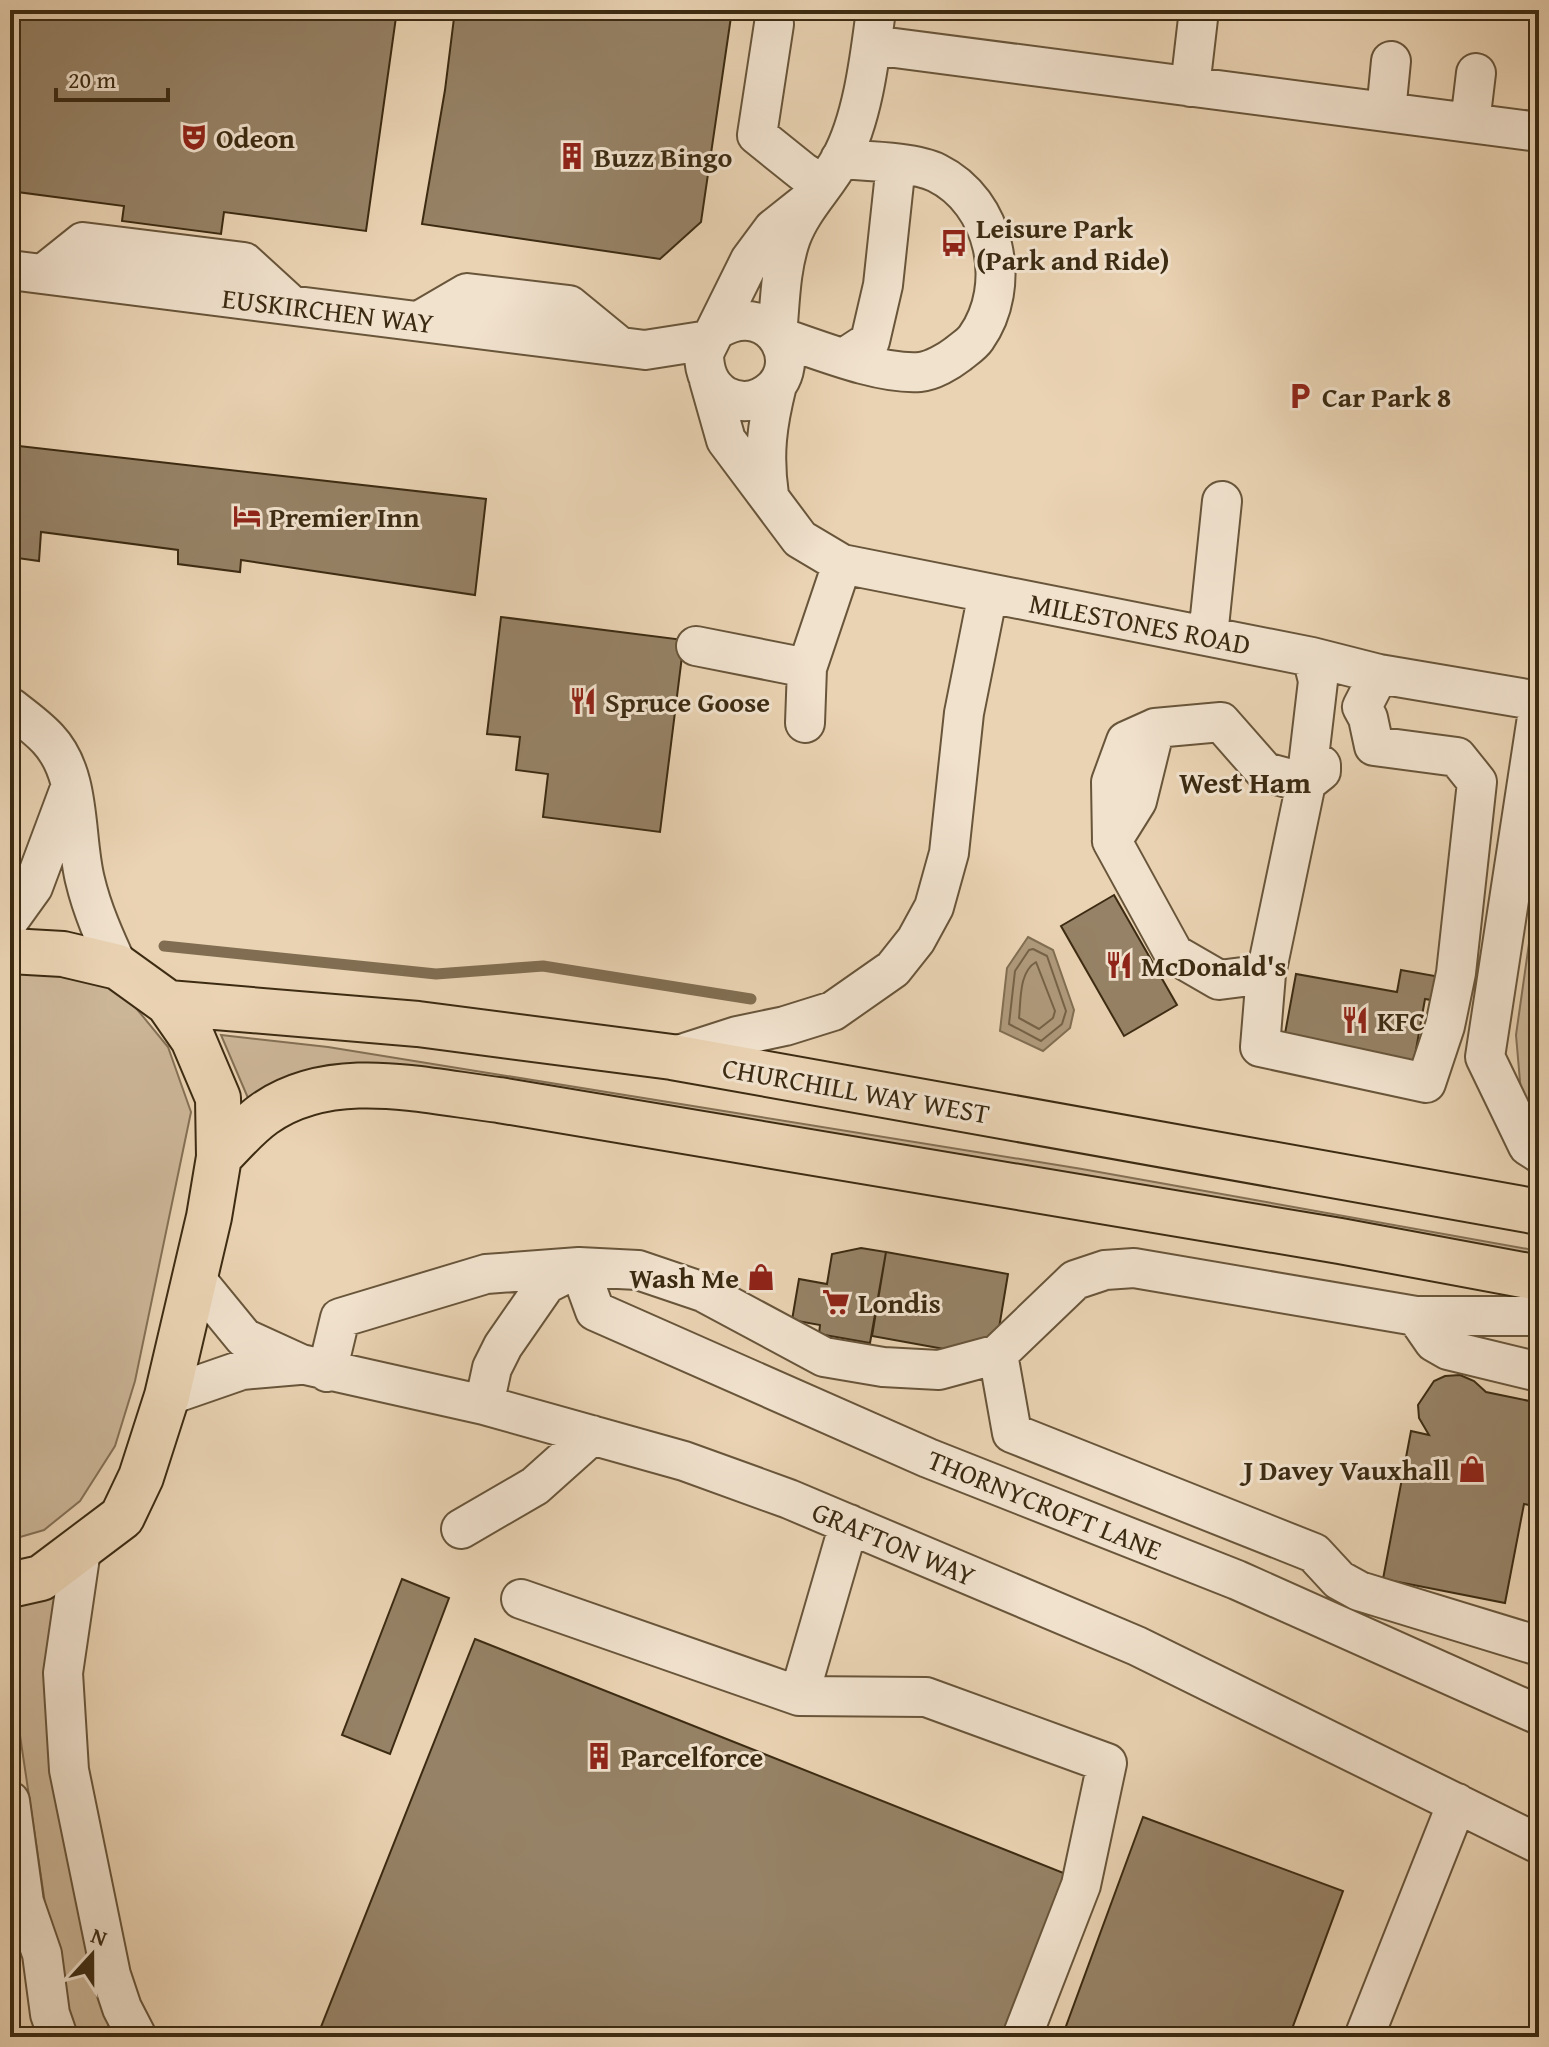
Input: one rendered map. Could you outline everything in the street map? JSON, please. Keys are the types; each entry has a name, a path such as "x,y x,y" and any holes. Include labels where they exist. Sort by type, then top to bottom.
{"main road":[{"path":"10,951 63,954 118,967 168,1003 193,1039 218,1098 219,1157 167,1396 141,1477 122,1517 41,1578 10,1585"},
{"name":"CHURCHILL WAY WEST","path":"168,1003 418,1024 672,1057 1539,1212"},
{"path":"219,1157 264,1114 285,1104 312,1092 338,1086 375,1086 499,1100 1340,1241 1539,1278"}],"street":[{"path":"1190,87 1199,10"},
{"path":"774,24 757,135 803,172 825,180"},
{"path":"777,336 791,239 825,180 862,99 874,28 1190,87 1539,132"},
{"path":"1386,112 1391,61"},
{"path":"1470,123 1476,73"},
{"path":"844,358 870,341 883,285 896,164"},
{"path":"713,334 730,322 743,319 768,327 777,336 785,360 777,385 756,400 729,398 709,380 704,367 704,353 713,334 750,260 773,229 825,180 896,164 935,172 965,195 975,208 992,240 996,277 993,303 976,339 950,361 921,372 868,366 777,336"},
{"name":"EUSKIRCHEN WAY","path":"26,272 632,348 709,380"},
{"name":"EUSKIRCHEN WAY","path":"632,348 713,334"},
{"name":"MILESTONES ROAD","path":"709,380 726,440 800,539 842,564 1208,636 1379,674 1539,702"},
{"name":"MILESTONES ROAD","path":"769,495 765,468 766,427 777,385"},
{"path":"1208,636 1222,501"},
{"path":"805,723 807,668 842,564"},
{"path":"672,1057 833,1011 893,969 916,940 934,907 949,853 964,713 988,593"},
{"path":"696,646 807,668"},
{"path":"1324,661 1318,681 1306,783 1266,974 1260,1047 1426,1083 1445,1026 1459,946 1477,782 1457,757 1374,746 1368,718 1362,707 1379,674"},
{"path":"1539,702 1485,1057 1528,1146 1539,1153"},
{"path":"10,707 50,740 63,764 71,787 85,880 100,928 118,967"},
{"path":"1266,974 1219,980 1174,954 1112,841 1111,782 1126,741 1155,728 1221,722 1265,772 1306,783"},
{"path":"10,919 33,887 71,787"},
{"path":"484,1405 492,1368 503,1346 546,1284 579,1267"},
{"path":"314,1368 340,1318 486,1274 579,1267 638,1270 703,1292 824,1357 883,1367 939,1370 998,1354 1075,1280 1105,1270 1134,1268 1416,1316 1539,1316"},
{"name":"THORNYCROFT LANE","path":"579,1267 595,1311 928,1458 1535,1702"},
{"name":"GRAFTON WAY","path":"194,1277 244,1338 314,1368 484,1405 684,1461 849,1524 1137,1646 1539,1844"},
{"path":"1416,1316 1434,1342 1448,1350 1539,1372"},
{"path":"998,1354 1012,1433 1314,1553 1339,1580 1359,1591 1539,1646"},
{"name":"GRAFTON WAY","path":"167,1396 242,1370 314,1368"},
{"path":"461,1529 535,1486 592,1435"},
{"path":"799,1696 849,1524"},
{"path":"81,1550 63,1673 69,1770 111,1975 126,2027"},
{"path":"521,1599 799,1696 926,1697 1107,1763 1081,1885 1022,2037"},
{"path":"10,1801 17,1903 42,1954 50,2014 58,2037"},
{"path":"1364,2037 1457,1803"}],"shaded area":[{"path":"1539,873 1539,1120 1521,1093 1516,1035"},
{"path":"10,964 100,979 136,1008 168,1047 191,1112 135,1381 115,1446 80,1501 44,1530 10,1540"},
{"path":"221,1035 328,1047 1082,1169 1539,1251 1539,1263 291,1076 248,1098"},
{"path":"56,1578 108,2009 108,2037 72,2037 59,1998 18,1722 10,1702 10,1595"}],"water":[{"path":"1028,937 1053,950 1074,1010 1070,1028 1043,1051 1000,1031 1007,968"}],"building":[{"name":"Odeon","path":"10,10 397,10 366,231 224,212 221,234 122,221 124,206 10,191"},
{"name":"Buzz Bingo","path":"455,10 732,10 701,222 660,259 422,224"},
{"name":"Premier Inn","path":"10,445 486,499 475,595 241,560 240,572 178,564 178,550 41,532 39,561 10,557"},
{"name":"Spruce Goose","path":"501,617 684,640 660,832 543,817 548,774 516,770 520,737 487,734"},
{"name":"McDonald's","path":"1114,895 1177,1005 1124,1036 1061,926"},
{"name":"KFC","path":"1401,970 1446,978 1442,1002 1425,999 1414,1061 1284,1039 1296,974 1397,992"},
{"name":"Londis","path":"861,1248 886,1252 870,1343 819,1334 820,1325 792,1320 799,1279 827,1284 832,1254"},
{"path":"886,1252 1008,1274 994,1358 872,1336"},
{"name":"J Davey Vauxhall","path":"1460,1375 1474,1381 1486,1392 1539,1403 1539,1507 1524,1504 1505,1603 1383,1579 1411,1431 1429,1435 1419,1418 1418,1405 1434,1381"},
{"path":"402,1579 449,1598 390,1754 342,1735"},
{"name":"Parcelforce","path":"475,1639 1066,1874 1001,2037 317,2037"},
{"path":"1143,1817 1343,1891 1289,2037 1062,2037"},
{"path":"1539,2005 1539,2037 1527,2037"}],"waterway":[{"path":"164,946 436,974 543,966 751,999"}],"place":[{"name":"Odeon","path":"194,137"},
{"name":"Buzz Bingo","path":"572,156"},
{"name":"Leisure Park (Park and Ride)","path":"954,243"},
{"name":"Car Park 8","path":"1300,396"},
{"name":"Premier Inn","path":"247,516"},
{"name":"Spruce Goose","path":"583,701"},
{"name":"McDonald's","path":"1119,965"},
{"name":"KFC","path":"1355,1020"},
{"name":"Wash Me","path":"761,1277"},
{"name":"Londis","path":"836,1302"},
{"name":"J Davey Vauxhall","path":"1472,1469"},
{"name":"Parcelforce","path":"599,1756"}],"district":[{"name":"West Ham","path":"1245,782"}]}
